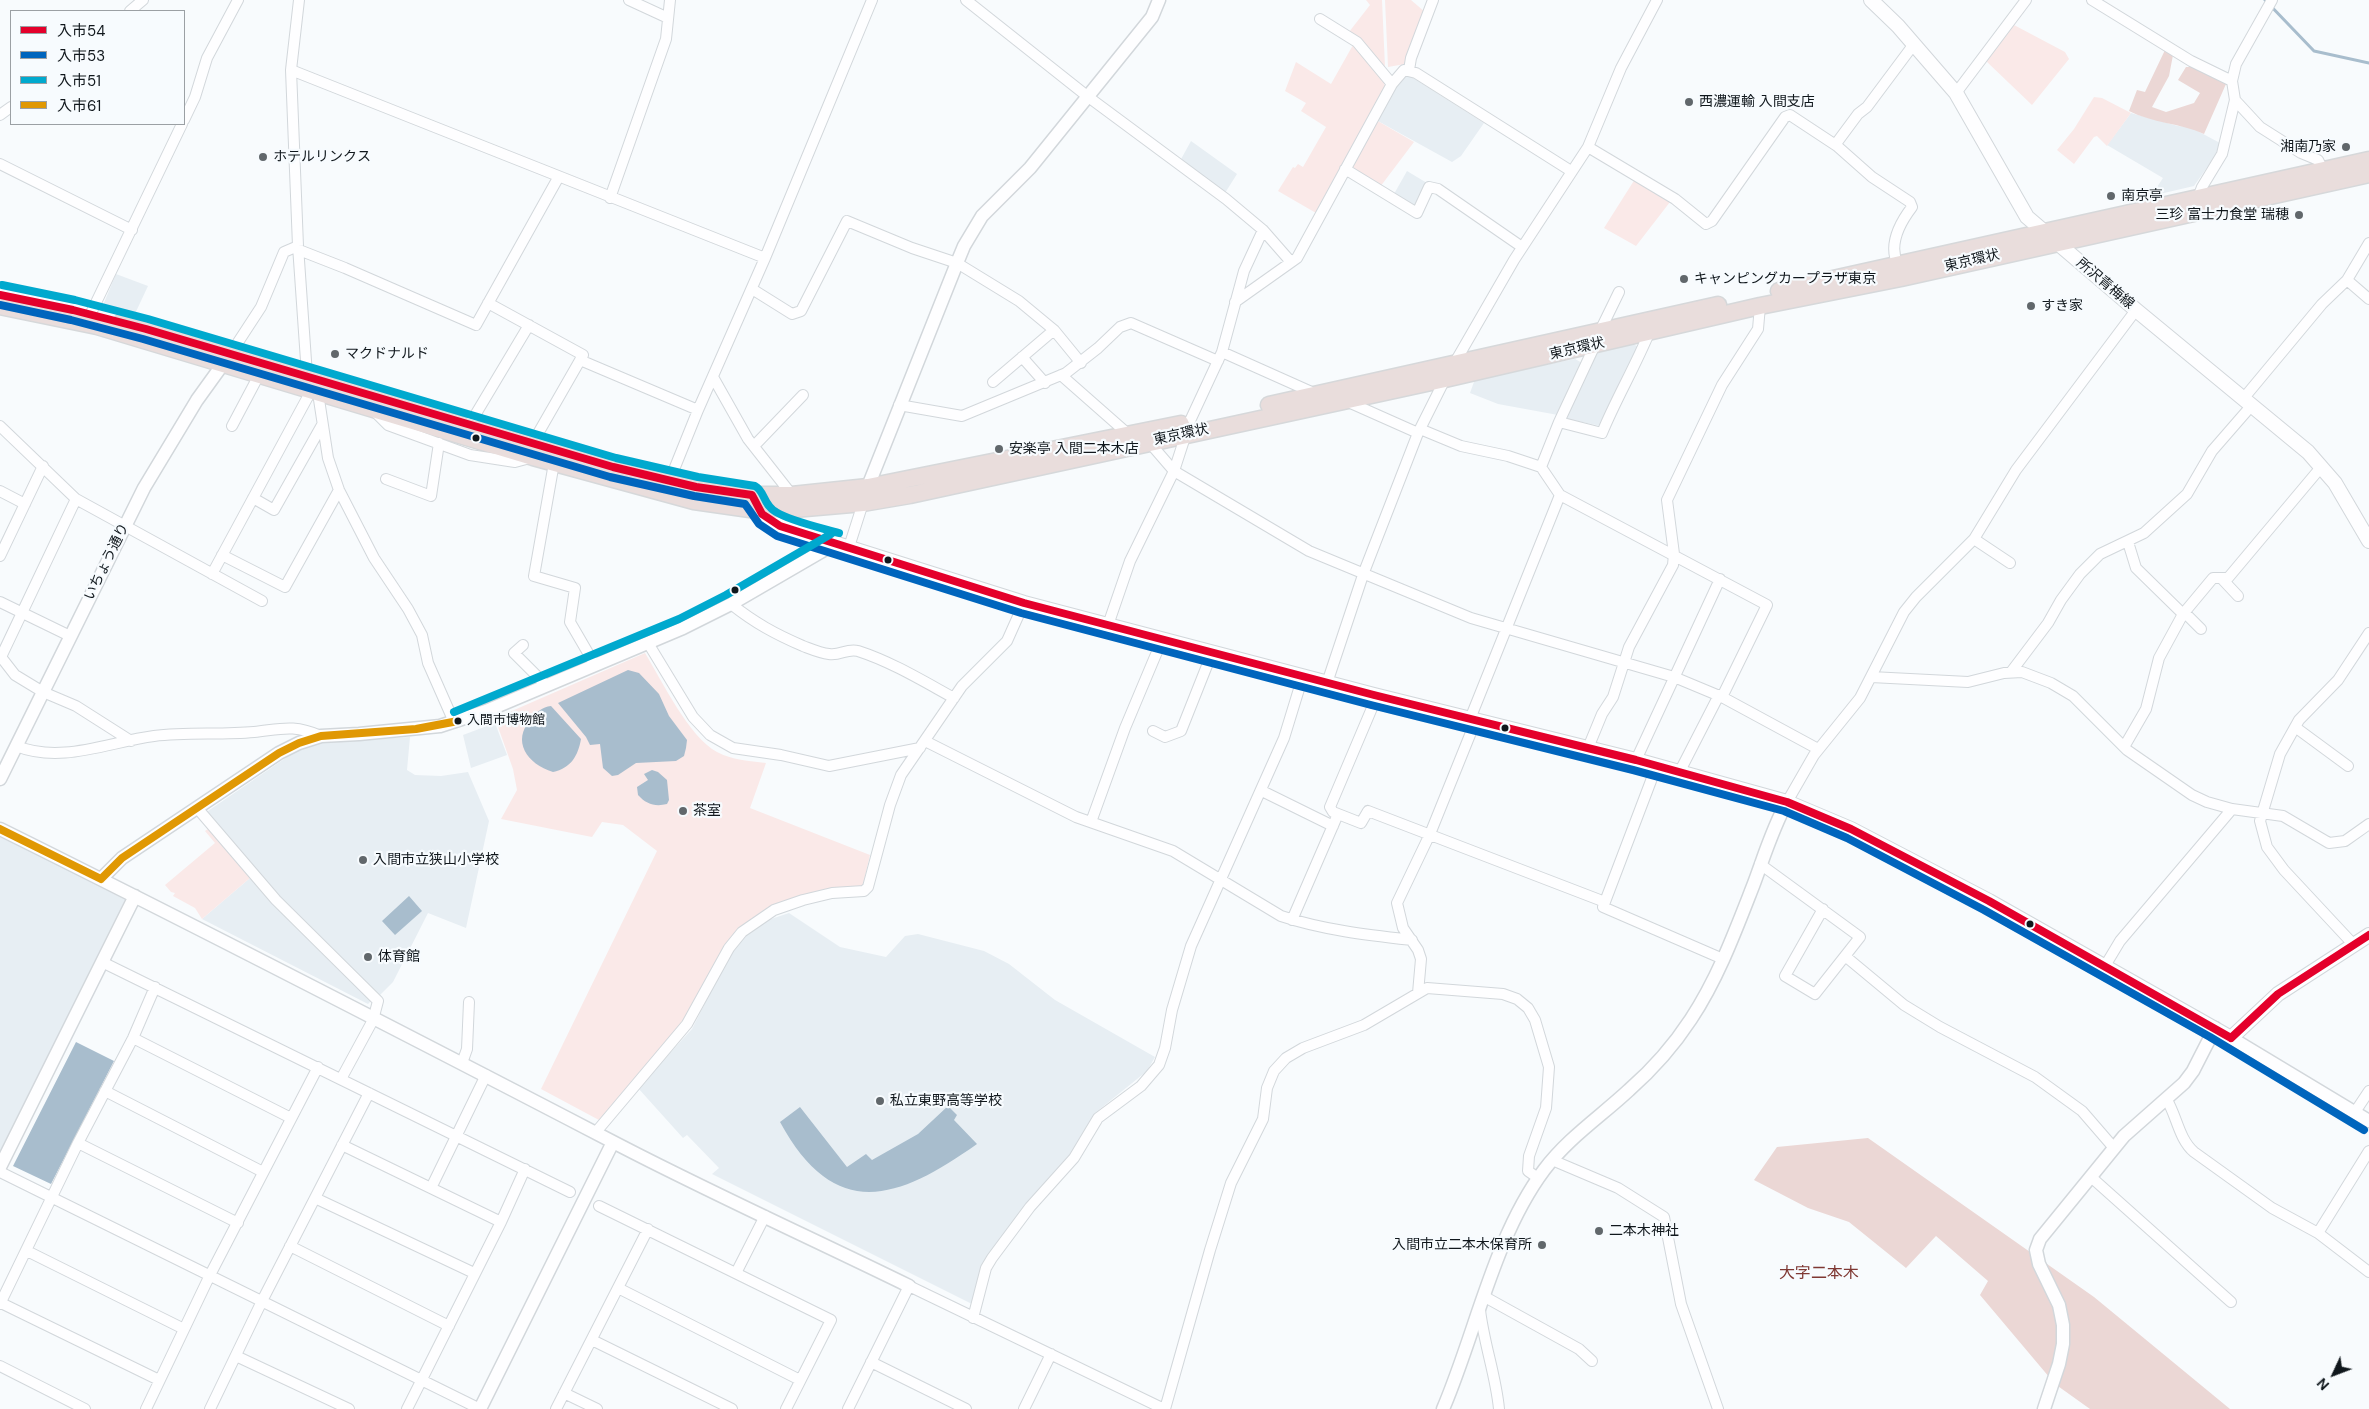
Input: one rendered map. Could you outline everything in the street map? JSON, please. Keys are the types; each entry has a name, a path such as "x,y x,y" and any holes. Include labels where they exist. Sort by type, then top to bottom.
{"highway":[{"name":"東京環状","path":"0,294 91,313 312,386 468,427 532,451 554,463 665,495 725,506 792,495 865,495 1128,434 1188,428 1345,400 1445,379 1597,338 1898,265 2369,160"},
{"name":"東京環状","path":"0,306 97,326 226,359 258,375 312,386 373,410 532,451 754,502 865,495 1149,442 1188,428 1317,394 1456,362 1597,338 1649,333 1760,306 1901,278 2056,242 2369,174"}],"main road":[{"name":"所沢青梅線","path":"1871,0 1914,44 1956,93 2021,208 2043,232 2308,452 2322,466 2344,497 2369,541"},
{"path":"754,502 764,517 780,526 1024,603 1326,683 1657,765 1787,802 1851,829 1989,901 2231,1038 2278,994 2369,935"}],"street":[{"path":"131,10 143,0"},
{"path":"185,118 195,97 206,58 238,0"},
{"path":"299,0 291,70 298,248 312,386 328,458 339,490 374,558 408,609 422,635 428,663 454,722"},
{"path":"629,0 668,18"},
{"path":"610,198 666,38 670,0"},
{"path":"669,482 698,410 752,289 872,0"},
{"path":"966,0 1087,96 1226,199 1263,230 1291,262"},
{"path":"101,879 122,858 198,809 279,753 299,743 321,736 416,729 454,722 648,643 731,604 842,545 865,495 968,239 982,216 1030,168 1152,17 1160,0"},
{"path":"1409,70 1411,58 1433,0"},
{"path":"1326,683 1364,572 1419,431 1445,379 1522,247 1588,147 1620,68 1657,0"},
{"path":"1956,93 2026,0"},
{"path":"2092,0 2191,61 2232,81"},
{"path":"2198,198 2202,187 2222,154 2235,100 2232,81 2242,50 2270,3"},
{"path":"1320,19 1356,42 1392,84"},
{"path":"1837,146 1843,134 1858,114 1867,107 1914,44"},
{"path":"291,70 558,178 765,258"},
{"path":"1235,302 1297,258 1392,84 1404,70 1409,70 1571,171"},
{"path":"2235,100 2260,128 2301,153 2318,160 2323,170"},
{"path":"0,115 10,107"},
{"path":"1588,147 1675,200 1706,224 1712,221 1786,117 1790,115 1837,146 1872,178 1910,202 1912,207 1896,234 1893,245 1894,256 1898,265"},
{"path":"91,313 182,125"},
{"path":"0,164 132,230"},
{"path":"1346,169 1417,213 1429,187 1438,189 1522,247"},
{"path":"226,359 261,308 284,252 298,248 476,325 558,178"},
{"path":"752,289 792,314 801,311 847,221 912,248 957,263 1019,301 1054,330 1081,363"},
{"path":"1108,625 1130,561 1174,470 1188,428 1220,357 1244,271 1263,230"},
{"path":"2011,672 2048,623 2061,600 2080,574 2100,554 2144,533 2187,494 2212,451 2322,304 2346,280 2369,243"},
{"path":"2346,280 2369,299"},
{"path":"1541,467 1559,422 1619,292"},
{"path":"373,410 388,425 470,455 515,462 532,451 583,355 488,302"},
{"path":"1588,748 1602,714 1613,696 1629,647 1673,565 1674,554 1667,500 1722,385 1758,329 1760,306"},
{"path":"1443,1409 1516,1217 1538,1178 1552,1160 1584,1128 1629,1090 1665,1054 1691,1019 1723,959 1773,830 1818,749 1860,698 1904,612 1916,597 1974,539 2016,470 2136,310"},
{"path":"900,405 962,416 1061,375 1081,363 1120,327 1132,322 1317,394"},
{"path":"468,427 529,325"},
{"path":"993,382 1054,330"},
{"path":"1559,422 1602,433 1618,394 1636,364 1649,333"},
{"path":"1022,357 1045,383"},
{"name":"いちょう通り","path":"1,774 124,526 163,454 197,400 226,359"},
{"path":"580,360 698,410"},
{"path":"232,426 258,375"},
{"path":"1061,375 1128,434"},
{"path":"713,377 754,446 792,495"},
{"path":"212,574 312,386"},
{"path":"754,446 803,395"},
{"path":"1345,400 1419,431 1461,446 1508,456 1541,467 1560,495 1768,605 1680,771"},
{"path":"253,498 274,510 322,425"},
{"path":"0,426 76,499 262,600"},
{"path":"1149,442 1174,470 1309,552 1364,572 1472,618 1674,677 1721,696 1818,749"},
{"path":"386,479 431,496 439,444"},
{"path":"554,463 534,576 575,588 570,622 595,665"},
{"path":"1,550 43,466"},
{"path":"2223,580 2228,578 2322,466"},
{"path":"222,555 285,587 339,490"},
{"path":"0,491 25,504"},
{"path":"1418,993 1421,959 1418,950 1403,928 1397,903 1430,834 1507,629 1560,495"},
{"path":"76,499 1,656 15,675 43,692 76,706 131,741"},
{"path":"1974,539 2010,563"},
{"path":"2128,542 2136,568 2202,629"},
{"path":"2124,747 2146,709 2159,658 2183,613 2213,578 2223,580 2238,596"},
{"path":"1636,760 1720,579"},
{"path":"0,602 70,636"},
{"path":"596,1132 687,1024 729,948 742,932 774,910 832,893 864,891 868,887 890,805 901,775 970,676 1007,641 1024,603"},
{"path":"731,604 759,625 782,637 822,653 837,654 848,650 857,651 910,674 954,698"},
{"path":"2353,944 2284,870 2267,847 2260,821 2280,754 2299,720 2338,680 2369,633"},
{"path":"1091,822 1125,728 1162,640"},
{"path":"648,643 693,717 710,735 733,748 781,755 829,766 923,745 1058,809 1173,851 1266,908 1292,920 1364,935 1412,940"},
{"path":"523,645 514,652 546,685"},
{"path":"1153,730 1165,737 1182,731 1212,653"},
{"path":"1871,677 1968,682 2011,672 2036,676 2073,696 2124,747 2192,794 2207,802 2232,809 2283,816 2329,843 2345,841 2369,824"},
{"path":"973,1318 986,1268 992,1258 1030,1207 1074,1158 1098,1118 1141,1086 1159,1065 1165,1048 1172,1010 1191,946 1262,791 1284,738 1303,676"},
{"path":"1374,695 1372,708 1330,807 1332,812 1361,823 1368,811 1605,902"},
{"path":"16,746 34,753 62,754 154,736 253,732 296,727 321,736"},
{"path":"2295,727 2348,766"},
{"path":"1657,765 1603,907 1723,959"},
{"path":"1262,791 1333,826"},
{"path":"198,809 276,900 378,1001 373,1020 341,1078"},
{"path":"2105,966 2120,941 2232,809"},
{"path":"1292,920 1338,814"},
{"path":"0,830 135,896 613,1142 973,1318 1165,1409 1231,1182 1263,1119 1268,1088 1274,1071 1286,1058 1303,1048 1364,1025 1427,988 1503,994 1517,999 1528,1008 1535,1020 1550,1067 1546,1108 1528,1164 1528,1171 1538,1178"},
{"path":"1760,864 1823,909 1860,936 1815,994 1785,976 1823,909"},
{"path":"0,1167 135,896"},
{"path":"1845,956 1904,1004 1940,1027 2043,1083 2082,1111 2114,1148"},
{"path":"102,962 570,1192"},
{"path":"154,987 132,1038 78,1143 0,1303 159,1380"},
{"path":"462,1063 467,1049 469,1002"},
{"path":"2044,1409 2059,1364 2063,1344 2063,1325 2059,1305 2039,1264 2036,1250 2040,1239 2114,1148 2137,1123 2176,1092 2193,1070 2215,1028"},
{"path":"132,1038 291,1118"},
{"path":"2231,1038 2369,1121"},
{"path":"146,1409 210,1275 318,1067"},
{"path":"431,1188 486,1075"},
{"path":"2355,1112 2369,1091"},
{"path":"105,1092 263,1172"},
{"path":"213,1408 262,1301 369,1093"},
{"path":"2167,1100 2175,1113 2186,1145 2194,1152 2272,1208 2318,1233 2369,1272"},
{"path":"0,1172 480,1409 613,1142"},
{"path":"78,1143 238,1223"},
{"path":"342,1145 501,1222"},
{"path":"2318,1233 2369,1152"},
{"path":"1552,1160 1618,1188 1664,1217 1681,1304 1718,1409"},
{"path":"407,1409 501,1222 525,1169"},
{"path":"2091,1177 2231,1302"},
{"path":"315,1198 474,1273"},
{"path":"598,1206 831,1320 786,1409"},
{"path":"736,1273 766,1216"},
{"path":"556,1409 648,1229"},
{"path":"290,1246 449,1326"},
{"path":"27,1251 184,1329"},
{"path":"848,1409 909,1286"},
{"path":"618,1288 800,1380"},
{"path":"1485,1297 1580,1349 1592,1361"},
{"path":"1480,1310 1482,1332 1498,1395 1498,1409"},
{"path":"592,1340 732,1409"},
{"path":"1024,1409 1051,1354"},
{"path":"236,1356 349,1409"},
{"path":"871,1362 966,1409"},
{"path":"0,1366 85,1409"},
{"path":"564,1393 597,1409"}],"shaded area":[{"path":"1366,0 1382,0 1385,67 1349,32 1370,5"},
{"path":"1385,0 1411,0 1425,12 1405,64 1388,67"},
{"path":"2014,25 2065,52 2069,59 2032,105 1986,61"},
{"path":"1353,45 1383,79 1385,86 1316,213 1278,191 1293,167 1295,168 1298,164 1303,167 1326,127 1301,111 1306,103 1285,91 1296,62 1331,84"},
{"path":"2165,50 2173,55 2169,76 2152,107 2166,112 2194,103 2200,93 2178,80 2186,67 2194,67 2226,84 2204,134 2129,111 2137,90 2145,92"},
{"path":"1407,74 1484,123 1461,156 1452,162 1376,120 1402,75"},
{"path":"2094,97 2102,98 2131,113 2107,146 2097,136 2094,137 2074,164 2057,150 2074,129"},
{"path":"2131,113 2178,126 2190,127 2220,143 2215,156 2194,186 2151,196 2163,178 2107,145"},
{"path":"1376,120 1414,142 1380,187 1352,170 1351,165"},
{"path":"1191,141 1237,174 1225,193 1180,161"},
{"path":"1407,171 1427,183 1416,207 1394,194"},
{"path":"1635,179 1670,202 1636,246 1604,228"},
{"path":"116,274 148,286 133,318 101,310"},
{"path":"1633,344 1639,347 1601,426 1563,418 1594,352"},
{"path":"1575,359 1584,364 1558,415 1498,404 1470,393 1475,379"},
{"path":"645,653 686,721 707,745 729,757 766,763 750,808 870,855 862,889 802,898 740,930 686,1023 599,1120 541,1089 657,851 623,825 602,822 592,837 501,819 517,790 513,769 497,724 498,717"},
{"path":"495,723 507,755 471,768 463,735"},
{"name":"入間市立狭山小学校","path":"410,737 407,770 415,775 441,776 468,772 489,821 466,928 428,913 393,982 379,996 278,899 205,813 293,753 322,742"},
{"path":"208,829 250,878 202,919 195,908 173,896 175,893 171,892 165,885 215,843 205,831"},
{"path":"0,837 127,898 0,1153"},
{"path":"250,878 372,1000 368,1004 202,919"},
{"name":"私立東野高等学校","path":"789,913 840,947 886,957 905,936 918,934 984,951 1009,964 1055,1000 1155,1057 1147,1071 1095,1113 1070,1158 980,1270 972,1304 712,1174 719,1168 687,1135 683,1138 638,1088 692,1029 728,957 741,939 759,923"},
{"path":"1868,1138 2094,1297 2230,1409 2090,1409 2055,1384 1980,1295 1988,1281 1936,1236 1906,1268 1849,1222 1808,1208 1754,1180 1777,1147"}],"water":[{"path":"628,670 639,673 659,694 669,716 687,740 686,748 684,756 676,761 636,763 618,775 612,776 603,768 600,744 590,745 586,737 558,703"},
{"path":"551,706 581,739 573,760 565,768 553,772 529,758 522,743 525,727 531,719 540,710"},
{"path":"652,770 658,772 667,780 669,800 667,804 651,804 644,801 638,795 637,787 648,780 644,774"},
{"path":"409,896 422,911 395,935 382,921"},
{"path":"76,1042 114,1061 51,1184 13,1166"},
{"path":"948,1106 957,1115 954,1120 977,1144 921,1178 894,1188 869,1192 846,1188 823,1176 801,1154 780,1122 800,1107 847,1167 866,1154 872,1160 918,1134"}],"waterway":[{"path":"2265,0 2314,51 2369,63"}],"transit line":[{"name":"入市51","path":"2,285 75,300 148,319 616,458 698,477 755,486 761,491 769,506 776,512 798,521 839,533"},
{"name":"入市54","path":"0,295 73,310 146,329 613,467 696,487 752,495 762,514 780,526 1024,603 1374,695 1636,760 1787,802 1851,829 1989,901 2231,1038"},
{"name":"入市53","path":"0,305 71,320 143,339 610,477 694,496 745,504 759,524 777,536 1021,613 1371,705 1633,770 1784,811 1847,838 1984,910 2210,1037 2364,1130"},
{"name":"入市51","path":"454,712 679,619 726,595 831,534"},
{"name":"入市61","path":"101,879 122,858 279,753 299,743 321,736 416,729 458,721"},
{"name":"入市61","path":"0,829 101,879"},
{"name":"入市54","path":"2231,1038 2278,994 2369,935"}],"place":[{"name":"西濃運輸 入間支店","path":"1689,102"},
{"name":"湘南乃家","path":"2346,147"},
{"name":"ホテルリンクス","path":"263,157"},
{"name":"南京亭","path":"2111,196"},
{"name":"三珍 富士力食堂 瑞穂","path":"2299,215"},
{"name":"キャンピングカープラザ東京","path":"1684,279"},
{"name":"すき家","path":"2031,306"},
{"name":"マクドナルド","path":"335,354"},
{"name":"安楽亭 入間二本木店","path":"999,449"},
{"name":"入間市博物館","path":"458,721"},
{"name":"茶室","path":"683,811"},
{"name":"入間市立狭山小学校","path":"363,860"},
{"name":"体育館","path":"368,957"},
{"name":"私立東野高等学校","path":"880,1101"},
{"name":"二本木神社","path":"1599,1231"},
{"name":"入間市立二本木保育所","path":"1542,1245"}],"district":[{"name":"大字二本木","path":"1819,1274"}]}
